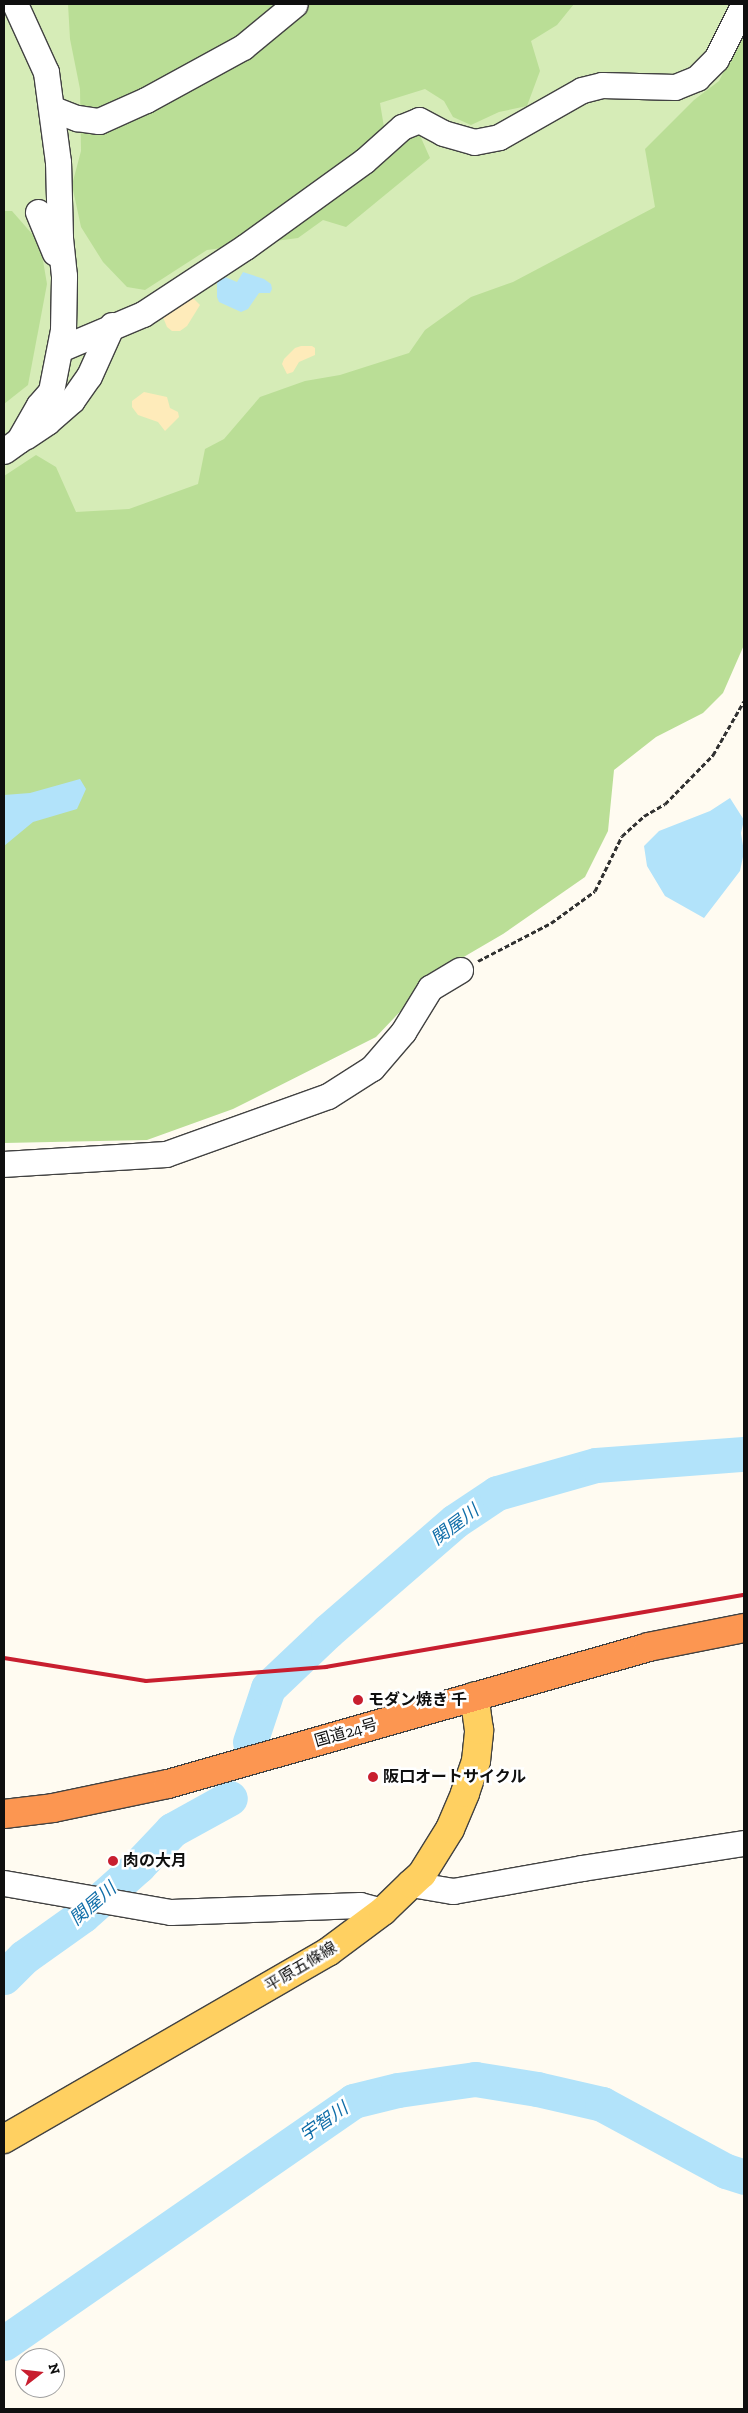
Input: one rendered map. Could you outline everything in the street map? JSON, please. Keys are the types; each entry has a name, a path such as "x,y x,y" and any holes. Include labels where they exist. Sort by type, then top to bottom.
{"highway":[{"name":"国道24号","path":"4,1814 53,1808 168,1784 648,1647 744,1628"}],"main road":[{"name":"平原五條線","path":"4,2139 328,1952 383,1911 412,1884 422,1874 450,1829 465,1794 476,1760 479,1730 474,1696"}],"street":[{"path":"11,446 51,391 60,348 64,276 60,237 58,162 53,109 46,72 14,4"},
{"path":"53,109 77,118 99,121 146,100 243,47 296,4"},
{"path":"60,348 104,328 143,314 245,247 364,161 402,127 419,120 443,133 474,142 499,137 582,90 602,85 675,87 697,78 716,59 744,4"},
{"path":"38,212 64,276"},
{"path":"63,308 78,323 104,328"},
{"path":"11,446 47,422 72,400 89,376 104,328"},
{"path":"4,1164 166,1154 328,1096 372,1068 403,1032 430,988 460,970"},
{"path":"412,1884 453,1891 582,1868 744,1843"},
{"path":"4,1883 171,1912 360,1906 383,1911"}],"path":[{"path":"460,970 551,923 595,890 622,836 644,816 665,804 713,755 744,701"}],"green space":[{"path":"4,4 744,4 744,201 4,597"},
{"path":"68,4 574,4 557,25 531,41 540,71 527,106 499,112 471,125 453,117 444,101 425,89 380,103 384,127 418,131 430,158 346,227 323,220 298,238 207,250 145,290 127,287 103,262 81,227 72,185 81,151 80,89 70,39"},
{"path":"744,32 744,645 723,693 703,713 656,737 614,770 608,831 585,877 503,934 426,979 413,998 376,1037 233,1109 147,1140 4,1143 4,476 36,455 56,467 76,512 129,509 198,484 205,449 224,439 260,397 305,381 340,375 409,353 425,330 471,297 513,282 655,207 645,149 694,100 719,81"},
{"path":"4,211 12,211 40,243 47,284 28,385 4,404"}],"sand":[{"path":"191,296 200,305 187,326 180,331 172,331 167,327 160,310"},
{"path":"312,346 315,348 315,355 299,362 293,372 287,374 282,364 284,359 295,348"},
{"path":"144,392 167,397 170,408 178,412 179,417 165,431 158,422 138,415 132,407 132,401"}],"water":[{"path":"243,272 264,279 271,284 272,289 270,293 259,293 248,309 241,312 219,302 217,282 225,277 237,282"},
{"path":"80,779 86,789 77,809 33,822 4,846 4,795 30,793"},
{"path":"730,798 744,820 741,833 744,852 740,871 704,918 665,896 647,866 644,846 659,831 710,811"}],"waterway":[{"name":"関屋川","path":"250,1742 268,1688 328,1631 455,1521 497,1493 596,1465 744,1454"},
{"name":"関屋川","path":"4,1977 24,1957 83,1915 138,1866 172,1830 230,1798"},
{"name":"宇智川","path":"4,2343 353,2101 398,2090 475,2079 537,2089 602,2104 726,2171 744,2177"}],"railway":[{"path":"4,1658 146,1681 326,1667 744,1595"}],"place":[{"name":"モダン焼き 千","path":"358,1700"},
{"name":"阪口オートサイクル","path":"373,1777"},
{"name":"肉の大月","path":"113,1861"}]}
